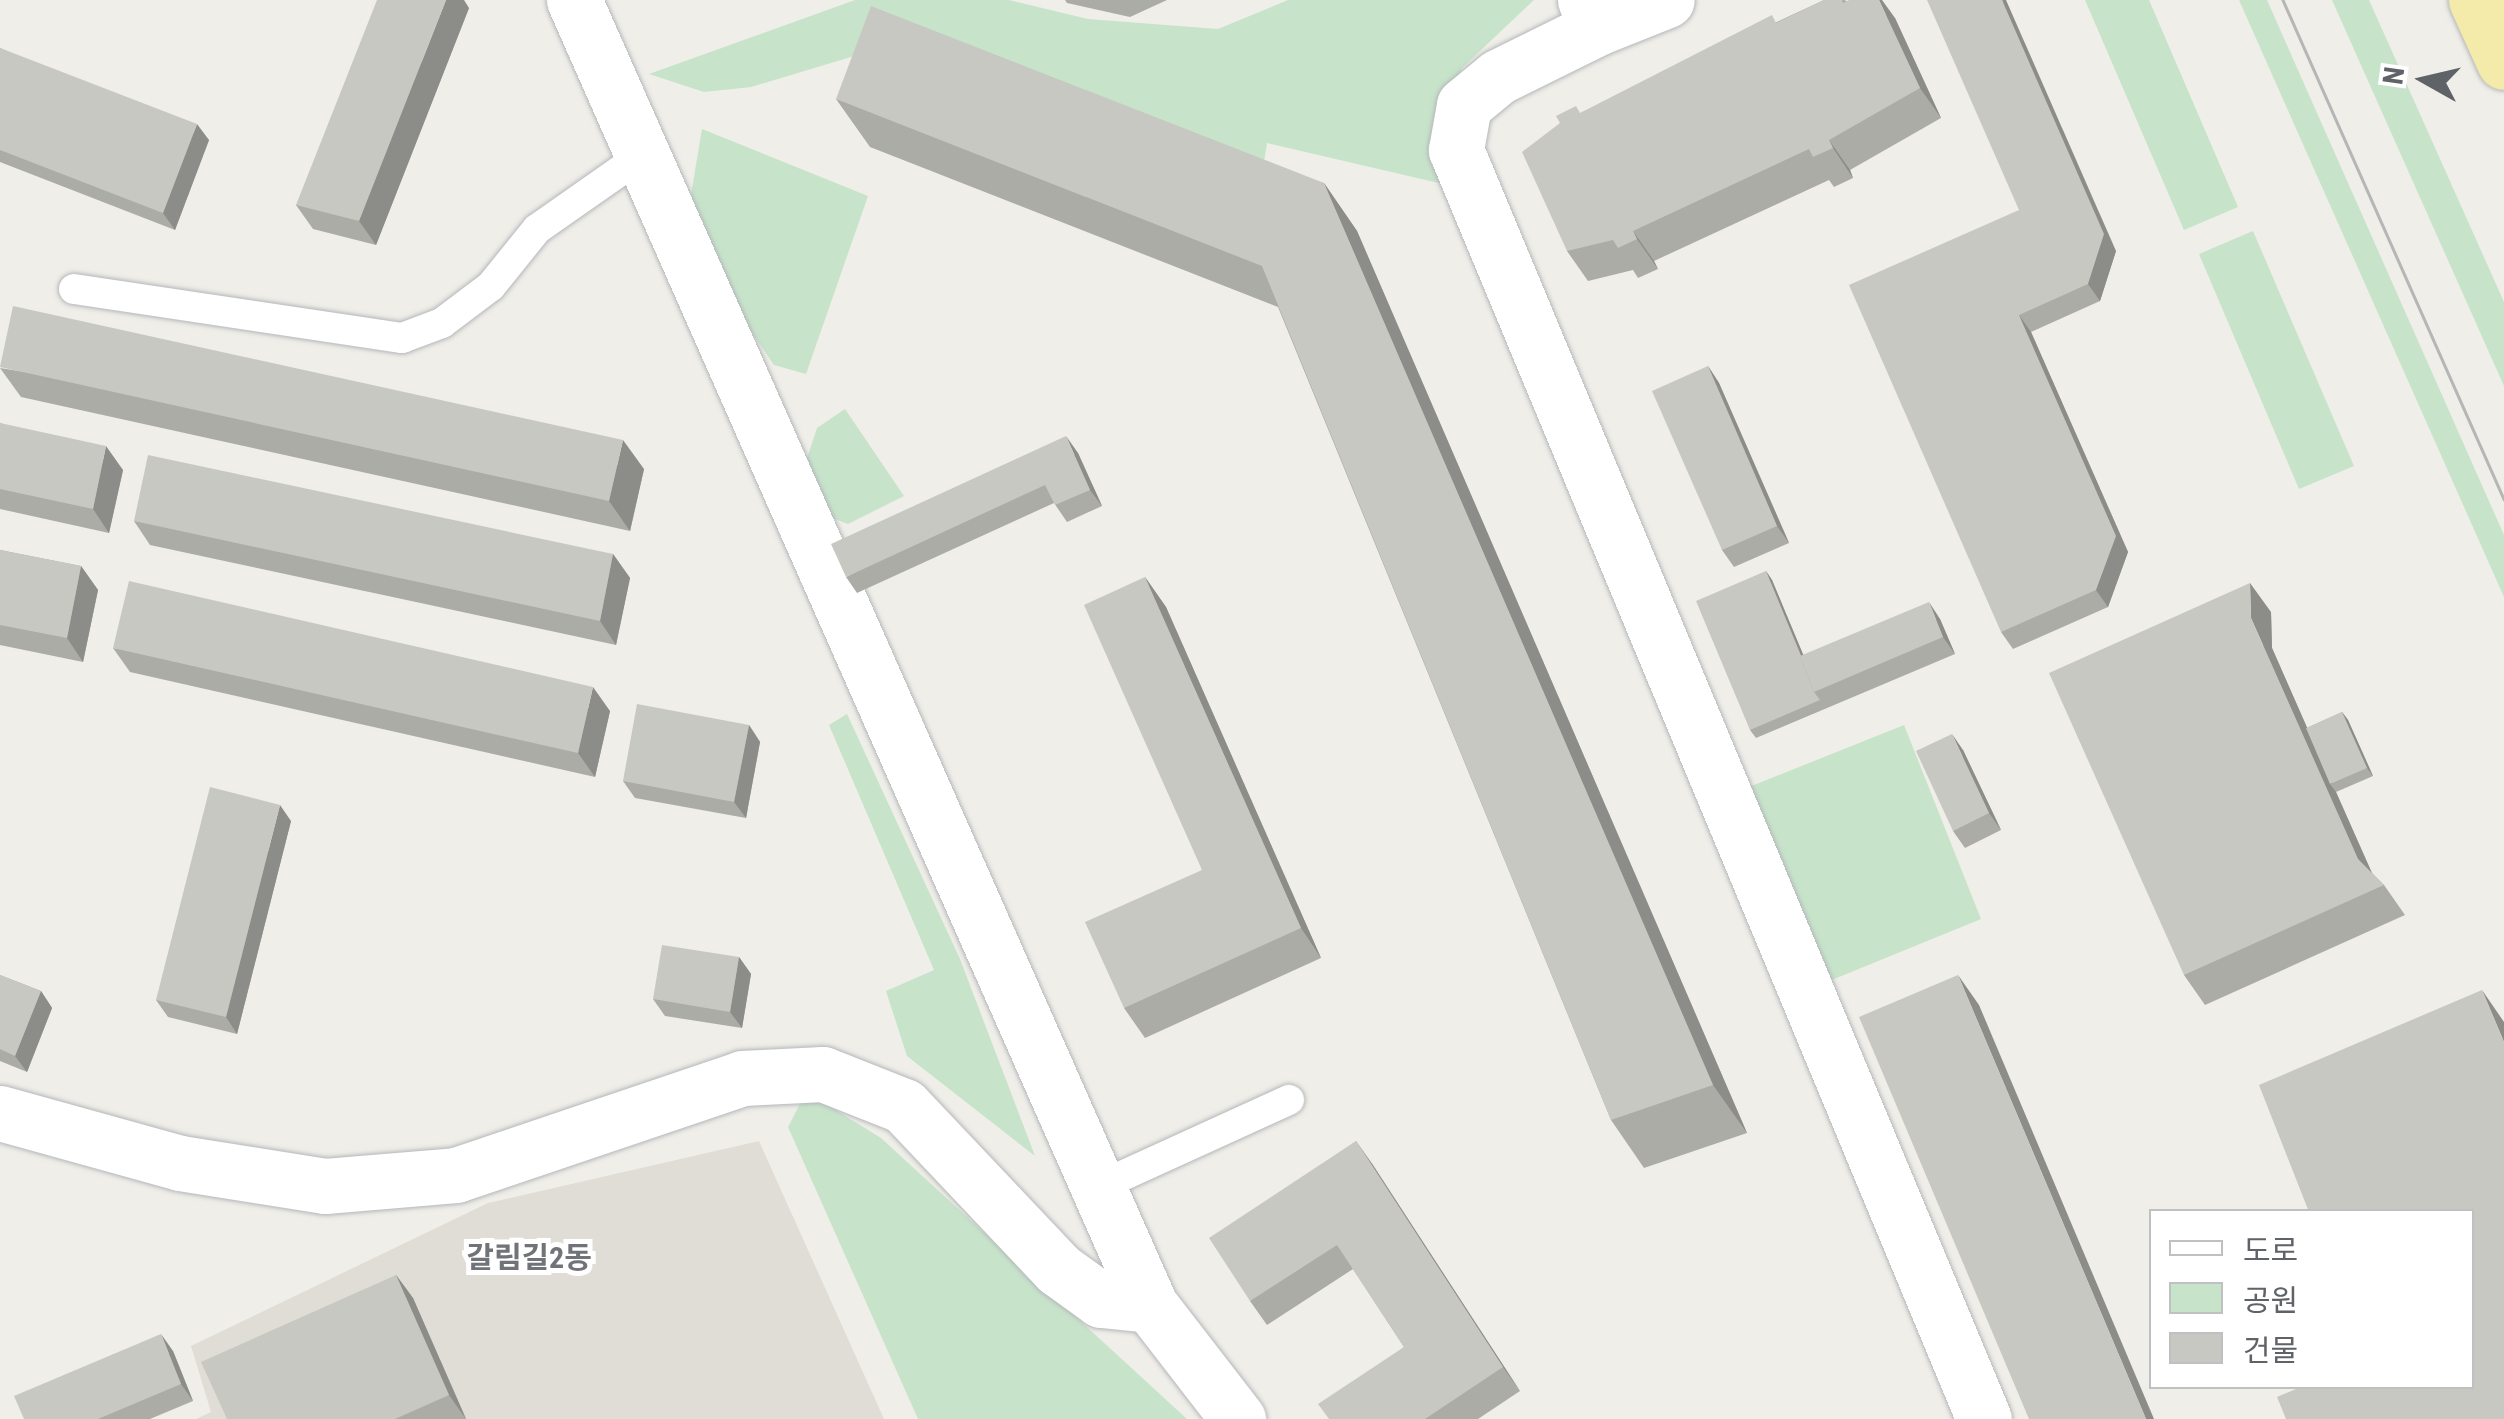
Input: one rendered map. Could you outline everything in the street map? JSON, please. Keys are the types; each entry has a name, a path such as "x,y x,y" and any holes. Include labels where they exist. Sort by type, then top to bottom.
{"highway":[{"path":"2476,0 2504,62"}],"street":[{"path":"574,0 1150,1305 1238,1419"},
{"path":"1667,0 1591,14 1498,77 1464,106 1456,150 1984,1419"},
{"path":"0,1112 180,1163 325,1186 456,1175 742,1078 824,1074 904,1106 1058,1269 1101,1300 1150,1305"}],"lane":[{"path":"74,288 402,338 442,323 490,286 537,228 644,154"},
{"path":"1098,1187 1289,1100"}],"shaded area":[{"path":"759,1141 884,1419 196,1419 211,1412 191,1346 488,1203"}],"green space":[{"path":"855,0 1009,0 1088,19 1218,29 1288,0 1534,0 1462,68 1446,106 1443,184 1267,143 1263,168 911,39 751,87 704,92 649,74"},
{"path":"2085,0 2149,0 2238,207 2184,230"},
{"path":"2239,0 2267,0 2504,535 2504,597"},
{"path":"2332,0 2369,0 2504,302 2504,386"},
{"path":"702,129 868,196 806,374 774,365 730,301 691,195"},
{"path":"2253,231 2354,466 2299,489 2199,254"},
{"path":"845,409 904,496 848,524 825,515 806,461 817,428"},
{"path":"847,714 960,959 1035,1156 907,1056 886,991 934,970 829,725"},
{"path":"1904,725 1981,919 1817,986 1739,791"},
{"path":"821,1101 881,1138 1187,1419 918,1419 788,1127 801,1102"}],"building":[{"path":"377,0 446,0 359,221 296,205"},
{"path":"1824,0 1879,0 1920,88 1829,140 1833,148 1813,157 1809,149 1633,231 1637,239 1618,248 1613,240 1567,251 1522,152 1560,123 1556,116 1576,106 1580,113 1772,15 1776,23"},
{"path":"1927,0 2002,0 2104,234 2088,284 2019,315 2116,536 2096,590 2001,632 1849,285 2019,210"},
{"path":"871,6 1324,183 1713,1085 1611,1120 1262,266 836,99"},
{"path":"0,48 197,124 163,213 0,150"},
{"path":"13,306 623,440 609,501 0,367"},
{"path":"1708,366 1777,526 1722,550 1652,391"},
{"path":"0,423 106,446 93,509 0,489"},
{"path":"1066,436 1090,490 1055,505 1045,485 846,577 831,544"},
{"path":"148,455 613,554 600,621 134,521"},
{"path":"0,550 81,566 67,638 0,625"},
{"path":"1766,571 1820,700 1750,730 1696,601"},
{"path":"1145,577 1301,928 1124,1008 1085,922 1202,870 1084,605"},
{"path":"129,581 593,687 578,753 113,648"},
{"path":"2250,583 2251,618 2358,859 2384,885 2184,975 2049,673"},
{"path":"1929,602 1943,637 1814,692 1800,656"},
{"path":"637,704 749,725 734,802 623,781"},
{"path":"2342,712 2367,768 2330,784 2306,728"},
{"path":"1952,734 1989,813 1953,831 1916,751"},
{"path":"210,787 280,805 226,1017 156,1000"},
{"path":"662,945 739,957 730,1012 653,999"},
{"path":"0,975 41,991 15,1056 0,1049"},
{"path":"1958,975 2146,1419 2029,1419 1859,1017"},
{"path":"2482,990 2504,1042 2504,1419 2286,1419 2277,1397 2296,1389 2474,1389 2474,1209 2308,1209 2259,1085"},
{"path":"1356,1141 1503,1367 1425,1419 1329,1419 1318,1404 1404,1347 1337,1245 1250,1301 1209,1238"},
{"path":"396,1275 449,1395 395,1419 227,1419 201,1362"},
{"path":"161,1334 181,1384 98,1419 24,1419 14,1396"}],"tram line":[{"path":"2283,0 2504,499"}],"district":[{"name":"갈림길2동","path":"529,1258"}]}
